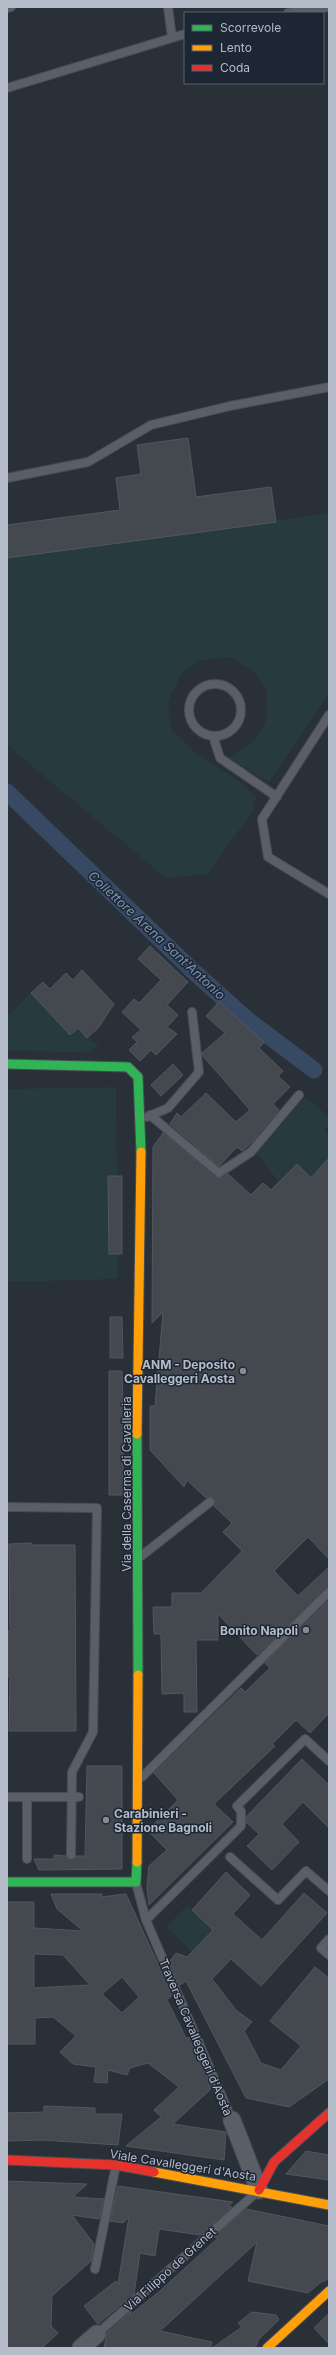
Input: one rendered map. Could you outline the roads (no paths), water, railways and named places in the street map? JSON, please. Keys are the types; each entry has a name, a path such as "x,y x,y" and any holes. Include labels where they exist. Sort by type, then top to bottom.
{"street":[{"name":"Via della Caserma di Cavalleria","path":"7,1064 105,1064 128,1067 138,1078 140,1119 138,1559 139,1780 136,1882"},
{"path":"7,1882 136,1882"},
{"path":"259,2190 274,2162 329,2113"},
{"name":"Traversa Cavalleggeri d'Aosta","path":"232,2120 259,2190"},
{"name":"Viale Cavalleggeri d'Aosta","path":"7,2160 116,2164 259,2190 329,2205"},
{"path":"267,2348 329,2291"},
{"name":"Via Filippo de Grenet","path":"81,2348 98,2334"}],"lane":[{"path":"7,8 11,7"},
{"path":"168,7 172,38"},
{"path":"295,12 329,7"},
{"path":"7,88 184,34"},
{"path":"7,478 88,462 151,425 230,406 329,386"},
{"path":"213,736 229,733 236,727 242,711 240,702 234,692 226,687 215,684 198,691 190,704 189,713 197,729 213,736 220,758 277,797"},
{"path":"329,715 262,819 268,857 329,894"},
{"path":"140,1119 168,1108 199,1072 192,1012"},
{"path":"150,1115 219,1173 251,1152 299,1095"},
{"path":"138,1559 210,1502"},
{"path":"7,1507 97,1508 93,1732 72,1772 76,1797 71,1855"},
{"path":"139,1780 329,1592"},
{"path":"146,1920 241,1826 241,1811 237,1806 305,1739 329,1761"},
{"path":"7,1797 76,1797"},
{"path":"27,1797 27,1859"},
{"path":"230,1857 278,1900 306,1871 329,1891"},
{"name":"Traversa Cavalleggeri d'Aosta","path":"136,1882 146,1920 232,2120"},
{"path":"329,1939 321,1948 329,1955"},
{"path":"95,2269 107,2217 116,2164"},
{"name":"Via Filippo de Grenet","path":"98,2334 259,2190"}],"waterway":[{"name":"Collettore Arena Sant'Antonio","path":"7,792 193,971 249,1021 314,1070"}],"place":[{"name":"ANM - Deposito Cavalleggeri Aosta","path":"243,1371"},
{"name":"Bonito Napoli","path":"306,1630"},
{"name":"Carabinieri - Stazione Bagnoli","path":"106,1820"}]}
